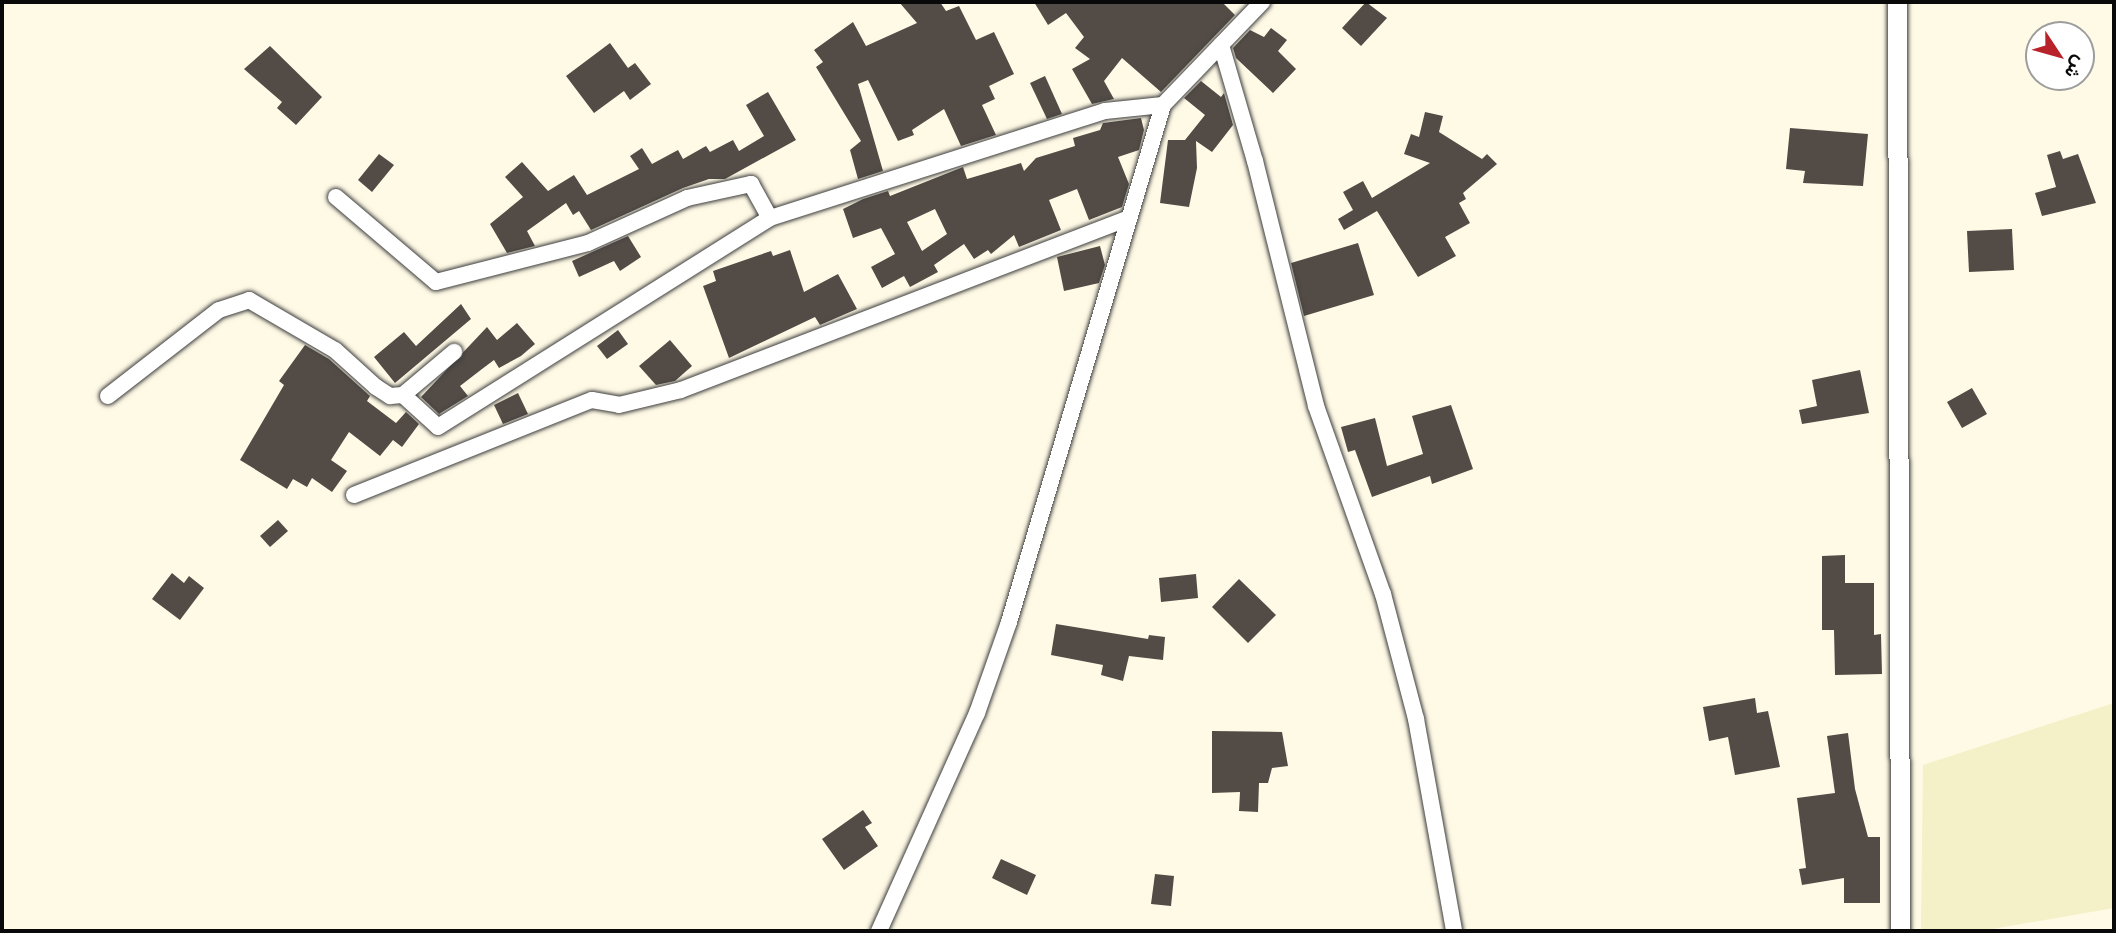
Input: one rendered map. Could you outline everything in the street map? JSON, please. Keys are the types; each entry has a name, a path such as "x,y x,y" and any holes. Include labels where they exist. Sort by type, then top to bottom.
{"street":[{"path":"878,931 977,713 1009,622 1163,105 1262,2"},
{"path":"1897,2 1900,931"},
{"path":"1221,45 1255,161 1317,406 1393,631 1416,719 1454,931"},
{"path":"403,395 438,427 770,218 1105,111 1163,105"},
{"path":"336,197 436,282 588,243 687,198 751,184 770,218"},
{"path":"354,495 592,400 619,405 681,390 1129,218"},
{"path":"108,396 219,310 249,300 335,350 390,396 403,395 454,352"}],"shaded area":[{"path":"2114,703 2114,908 1981,931 1921,931 1923,765"}],"building":[{"path":"899,2 940,2 946,11 959,6 976,40 994,32 1014,74 989,86 995,99 982,105 996,135 961,146 944,109 912,130 914,135 898,141 868,80 858,84 883,171 858,179 850,150 861,141 816,67 823,62 814,50 853,22 866,46 917,23"},
{"path":"1034,2 1222,2 1235,15 1161,92 1122,58 1104,81 1114,99 1092,104 1072,69 1090,59 1075,48 1084,37 1066,13 1048,25"},
{"path":"1366,2 1387,18 1361,46 1342,28"},
{"path":"1271,28 1287,40 1278,51 1296,69 1273,93 1236,58 1233,48 1250,30 1264,37"},
{"path":"610,43 628,68 635,63 651,84 630,100 624,91 594,113 566,76"},
{"path":"270,46 322,97 296,125 277,108 282,102 244,69"},
{"path":"1045,76 1062,114 1047,119 1030,83"},
{"path":"1201,81 1221,97 1224,93 1233,125 1212,152 1196,141 1197,168 1189,207 1160,203 1168,140 1185,140 1205,115 1184,98"},
{"path":"768,92 796,140 725,179 709,179 683,188 591,230 579,211 573,215 566,203 527,231 535,246 507,253 490,224 523,197 505,177 522,162 548,191 574,175 587,195 639,169 630,156 642,148 652,164 678,150 683,159 706,146 710,152 733,140 739,151 764,136 746,105"},
{"path":"1425,112 1443,116 1439,132 1482,159 1487,154 1497,164 1463,193 1466,199 1459,203 1470,223 1445,237 1456,256 1418,277 1377,211 1344,230 1338,219 1353,210 1343,192 1363,181 1372,198 1430,163 1404,154 1411,134 1419,137"},
{"path":"1141,118 1144,130 1139,150 1118,157 1129,184 1122,207 1089,220 1077,189 1049,200 1061,230 1019,247 1014,235 991,254 988,250 974,259 964,244 934,265 938,272 910,287 904,276 882,288 871,267 895,254 881,228 853,238 843,209 888,191 890,196 963,167 967,179 1021,163 1024,171 1036,158 1075,146 1073,138 1100,130 1103,123","holes":["935,209 947,234 922,251 907,222"]},
{"path":"1790,128 1868,134 1863,186 1803,183 1805,171 1786,169"},
{"path":"2060,151 2063,159 2078,154 2096,203 2042,216 2035,193 2056,187 2047,155"},
{"path":"379,154 394,165 372,192 358,180"},
{"path":"2012,229 2014,270 1969,272 1967,231"},
{"path":"628,236 641,257 620,271 614,261 579,277 572,261"},
{"path":"1358,243 1374,295 1304,316 1291,263"},
{"path":"1100,246 1105,265 1099,283 1064,291 1057,257"},
{"path":"790,250 804,292 838,274 857,309 820,325 815,317 729,358 703,286 716,281 713,271 771,251 773,256"},
{"path":"461,304 471,319 395,383 374,357 404,332 416,346"},
{"path":"517,323 535,344 521,356 499,368 494,360 460,386 468,396 439,414 421,397 487,327 497,340"},
{"path":"618,330 628,344 607,359 597,346"},
{"path":"670,340 692,366 675,381 656,385 639,366"},
{"path":"305,345 329,359 370,396 367,401 396,423 406,412 419,424 402,447 393,440 380,456 349,432 331,460 347,471 332,492 312,478 307,487 293,479 287,489 240,460 284,385 279,381"},
{"path":"1860,370 1869,413 1802,424 1799,410 1817,406 1812,380"},
{"path":"1972,388 1987,414 1962,428 1947,402"},
{"path":"518,393 528,414 503,424 494,405"},
{"path":"1451,405 1473,469 1432,484 1430,476 1372,497 1355,450 1348,452 1341,427 1375,418 1387,466 1423,454 1412,416"},
{"path":"278,520 288,531 270,547 260,536"},
{"path":"1845,555 1845,583 1874,583 1874,635 1881,634 1882,674 1835,675 1834,630 1822,630 1822,556"},
{"path":"172,573 184,583 189,576 204,588 180,620 152,599"},
{"path":"1196,574 1198,598 1161,602 1159,578"},
{"path":"1239,579 1276,615 1248,643 1212,607"},
{"path":"1056,624 1148,639 1149,635 1165,637 1163,660 1129,656 1123,681 1101,675 1103,665 1051,655"},
{"path":"1755,698 1757,713 1768,711 1780,767 1735,775 1728,737 1709,741 1703,707"},
{"path":"1212,731 1282,732 1288,766 1272,768 1268,783 1259,783 1258,812 1239,811 1240,792 1212,793"},
{"path":"1848,733 1855,789 1868,837 1880,837 1880,903 1844,903 1844,878 1802,885 1799,869 1806,868 1797,798 1835,793 1827,736"},
{"path":"863,810 872,823 865,827 878,846 844,870 822,839"},
{"path":"1001,859 1036,875 1027,895 992,878"},
{"path":"1155,874 1174,876 1171,906 1151,904"}]}
